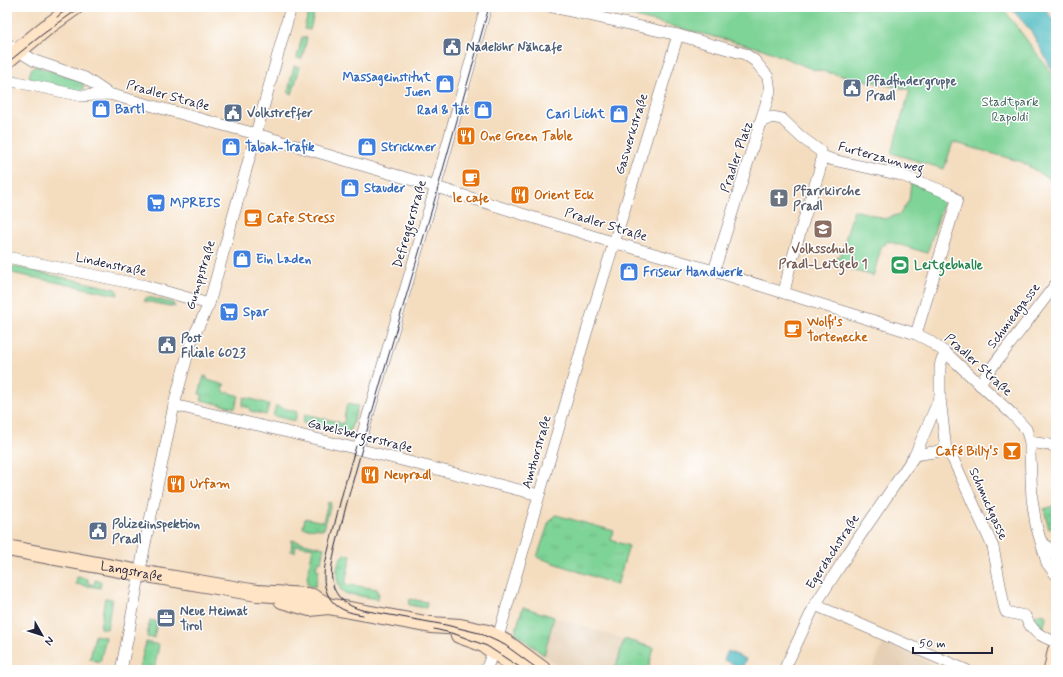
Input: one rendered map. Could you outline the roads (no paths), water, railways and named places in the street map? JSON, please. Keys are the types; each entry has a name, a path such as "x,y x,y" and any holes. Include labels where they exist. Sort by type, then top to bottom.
{"street":[{"path":"11,51 75,7"},
{"name":"Gumppstraße","path":"121,670 174,405 191,342 209,304 291,7"},
{"name":"Defreggerstraße","path":"358,449 486,7"},
{"path":"552,7 678,35 745,54 755,61 768,77 770,91 761,122"},
{"name":"Gaswerkstraße","path":"614,242 678,35"},
{"name":"Pradler Straße","path":"11,51 85,78 109,94 256,134 435,187 714,271 916,334 928,340 946,353 980,385 1023,426 1028,433 1030,442"},
{"name":"Pradler Straße","path":"7,73 12,82 82,96 109,94"},
{"name":"Pradler Platz","path":"714,271 761,122 772,117 782,119 801,137 820,151 822,156"},
{"path":"784,293 789,270 820,169 822,156"},
{"name":"Furterzaunweg","path":"822,156 833,160 900,175 948,193 957,200 916,334"},
{"name":"Amthorstraße","path":"486,670 496,644 614,242"},
{"name":"Lindenstraße","path":"7,257 146,286 209,304"},
{"name":"Schmiedgasse","path":"980,385 986,375 1056,284"},
{"name":"Egerdachstraße","path":"784,670 816,606 849,552 915,455 940,397 940,368 941,362 946,353"},
{"name":"Schmuckgasse","path":"940,397 946,450 953,459 993,547 1006,612 1024,616 1029,626 1042,637 1056,642"},
{"name":"Gabelsbergerstraße","path":"174,405 358,449 540,495"},
{"path":"1056,446 1030,442 1033,505 1047,563 1056,575"},
{"path":"915,455 946,450"},
{"path":"1040,539 1056,556"},
{"name":"Langstraße","path":"7,548 258,593 304,607 310,608 328,606 432,625 476,641 496,644"},
{"path":"816,606 966,670"},
{"path":"496,644 522,670"},
{"path":"496,644 519,652 543,670"},
{"path":"1053,669 1056,650"}],"water":[{"path":"1010,7 1044,7 1056,24 1056,77 1031,31"},
{"path":"728,651 746,659 742,668 724,660"}],"tram line":[{"path":"57,17 70,7"},
{"path":"7,63 43,34 81,7"},
{"path":"489,7 351,486 335,550 331,576 333,586 338,596 351,606 362,610 446,625 479,633 505,645 539,670"},
{"path":"356,446 327,556 324,579 327,593 334,604 343,610 363,615"},
{"path":"434,629 455,634 487,646 524,670"}],"place":[{"name":"Nadelöhr Nähcafe","path":"452,47"},
{"name":"Massageinstitut Juen","path":"445,84"},
{"name":"Pfadfindergruppe Pradl","path":"852,88"},
{"name":"Bartl","path":"101,109"},
{"name":"Rad & Tat","path":"483,110"},
{"name":"Volkstreffer","path":"233,113"},
{"name":"Cari Licht","path":"619,114"},
{"name":"One Green Table","path":"466,136"},
{"name":"Tabak-Trafik","path":"231,147"},
{"name":"Strickner","path":"367,147"},
{"name":"le cafe","path":"471,178"},
{"name":"Stauder","path":"350,188"},
{"name":"Orient Eck","path":"520,195"},
{"name":"Pfarrkirche Pradl","path":"779,198"},
{"name":"MPREIS","path":"156,203"},
{"name":"Cafe Stress","path":"253,218"},
{"name":"Volksschule Pradl-Leitgeb 1","path":"823,229"},
{"name":"Ein Laden","path":"242,259"},
{"name":"Leitgebhalle","path":"900,265"},
{"name":"Friseur Handwerk","path":"629,272"},
{"name":"Spar","path":"229,312"},
{"name":"Wolfi's Tortenecke","path":"793,329"},
{"name":"Post Filiale 6023","path":"167,345"},
{"name":"Café Billy's","path":"1012,451"},
{"name":"Neupradl","path":"370,475"},
{"name":"Urfam","path":"176,484"},
{"name":"Polizeiinspektion Pradl","path":"98,531"},
{"name":"Neue Heimat Tirol","path":"166,618"}],"park label":[{"name":"Stadtpark Rapoldi","path":"1010,110"}]}
